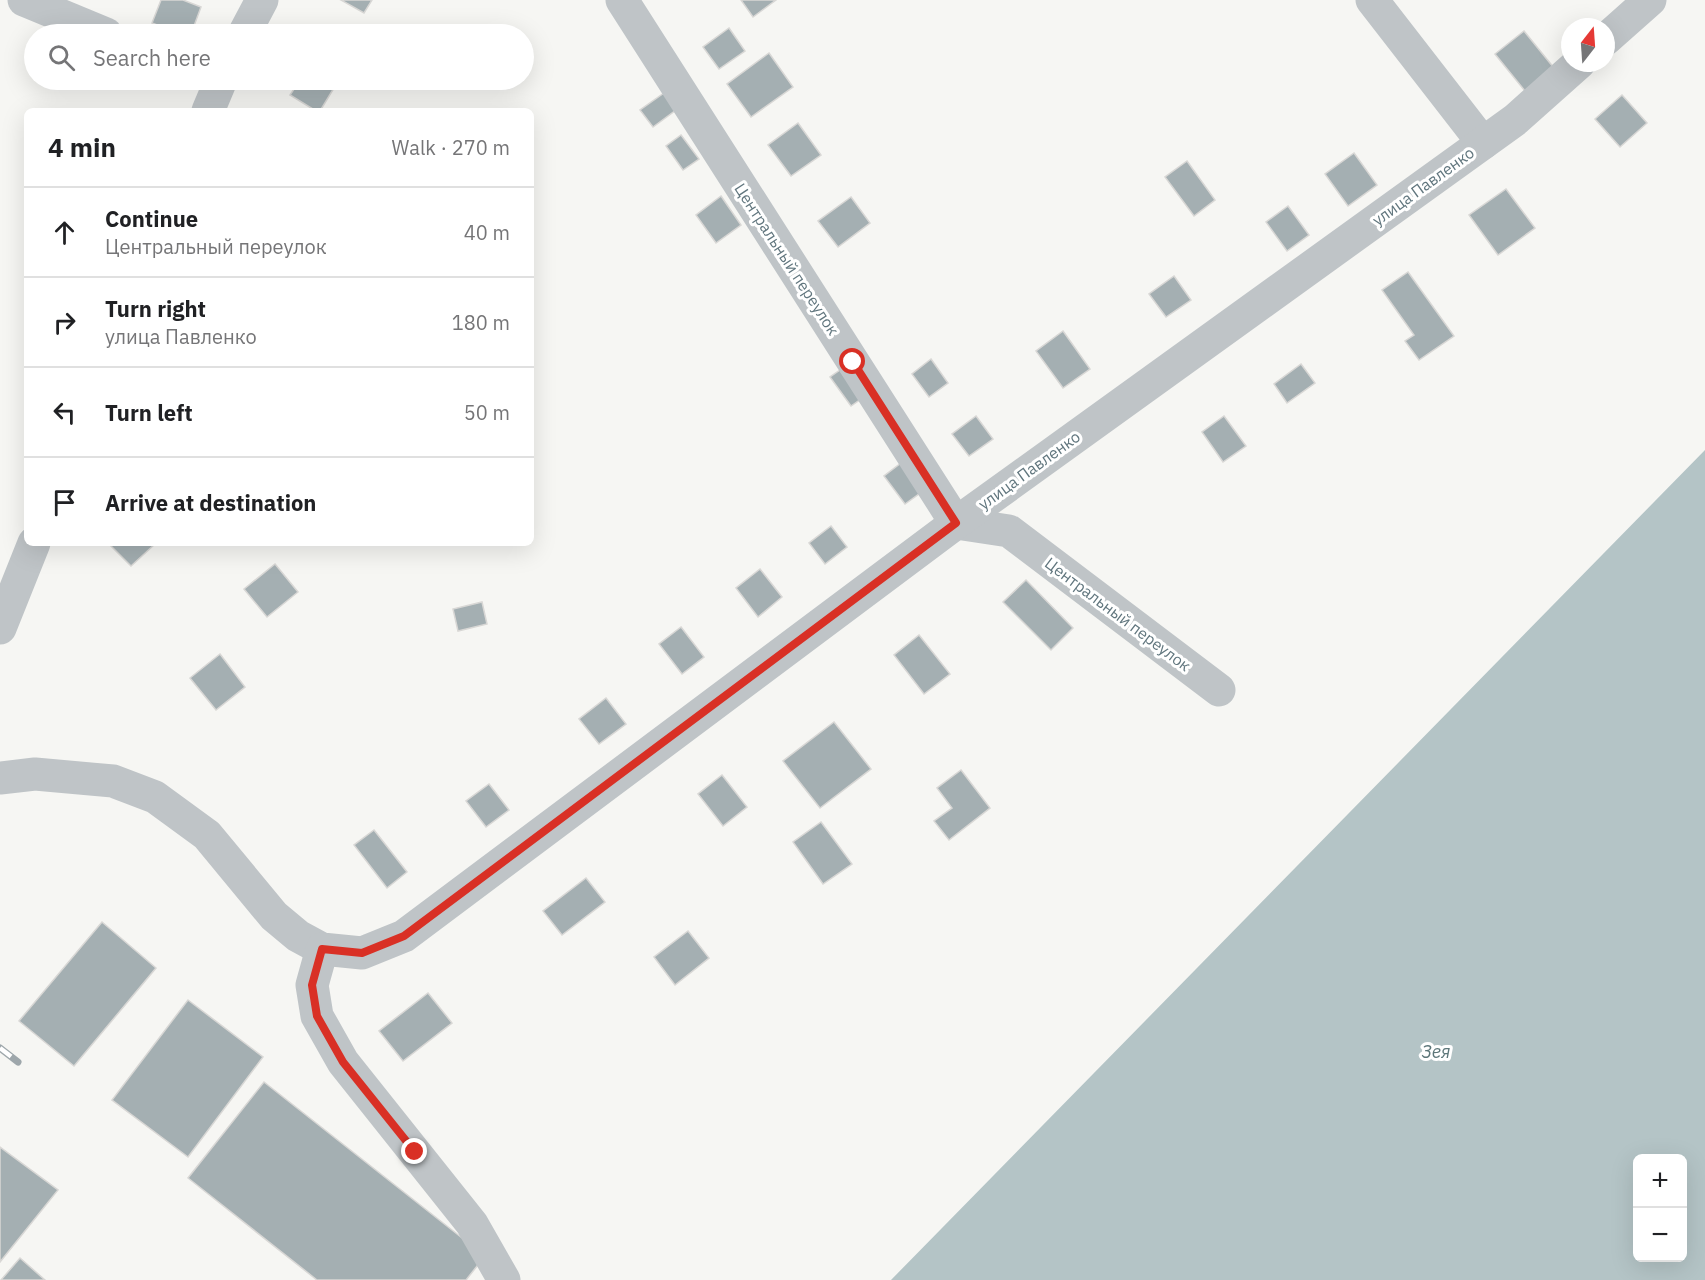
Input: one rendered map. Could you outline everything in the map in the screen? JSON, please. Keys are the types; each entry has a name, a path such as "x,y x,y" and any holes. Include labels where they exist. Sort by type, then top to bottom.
{"street":[{"path":"24,0 82,24"},
{"path":"249,24 262,0"},
{"name":"Центральный переулок","path":"622,0 956,523 1009,531 1219,690"},
{"path":"1372,0 1483,143"},
{"path":"1615,31 1650,0"},
{"name":"улица Павленко","path":"322,949 362,953 404,936 956,523 1515,120 1569,72"},
{"path":"0,628 33,546"},
{"path":"0,778 35,774 113,781 155,797 207,835 274,916 298,936 322,949 312,985 317,1016 343,1062 472,1224 504,1280"}],"water":[{"name":"Зея","path":"1705,450 1705,1280 891,1280"}],"building":[{"path":"161,0 183,0 201,7 195,24 152,23"},
{"path":"341,0 372,0 364,13"},
{"path":"741,0 776,0 753,17"},
{"path":"729,28 745,51 719,69 703,47"},
{"path":"1524,31 1554,68 1525,91 1495,54"},
{"path":"769,53 793,87 751,117 727,84"},
{"path":"293,90 333,90 322,108 311,108 290,95"},
{"path":"664,93 676,110 653,127 640,110"},
{"path":"1622,95 1647,123 1620,147 1595,119"},
{"path":"798,123 821,155 791,176 768,145"},
{"path":"681,135 699,159 683,170 666,146"},
{"path":"1354,153 1377,185 1348,206 1325,174"},
{"path":"1187,161 1215,200 1194,216 1165,177"},
{"path":"1506,189 1535,228 1498,255 1469,215"},
{"path":"721,196 741,225 716,243 696,215"},
{"path":"851,197 870,223 838,247 818,221"},
{"path":"1288,206 1309,235 1287,251 1266,222"},
{"path":"1408,272 1454,336 1419,360 1405,341 1414,335 1382,290"},
{"path":"1174,276 1191,300 1166,317 1149,294"},
{"path":"1063,331 1090,369 1063,388 1036,351"},
{"path":"931,359 948,383 929,397 912,374"},
{"path":"1301,364 1315,383 1287,403 1274,384"},
{"path":"840,370 861,399 851,406 830,377"},
{"path":"976,416 993,439 969,456 952,434"},
{"path":"1224,416 1246,446 1223,462 1202,432"},
{"path":"901,463 923,491 905,504 884,476"},
{"path":"831,526 847,547 825,564 809,543"},
{"path":"111,546 153,546 131,566"},
{"path":"275,564 298,592 267,617 244,589"},
{"path":"760,569 782,597 758,617 736,588"},
{"path":"1026,580 1073,628 1051,650 1003,602"},
{"path":"482,602 487,624 458,631 453,609"},
{"path":"681,627 704,657 682,674 659,644"},
{"path":"919,635 950,674 924,694 894,655"},
{"path":"220,654 245,687 216,710 190,678"},
{"path":"606,698 626,724 599,744 579,719"},
{"path":"834,722 871,769 820,808 783,761"},
{"path":"961,770 990,808 949,840 934,821 952,808 937,788"},
{"path":"722,775 747,807 723,826 698,794"},
{"path":"489,784 509,810 486,827 466,801"},
{"path":"821,822 852,864 823,884 793,842"},
{"path":"374,830 407,872 387,888 354,845"},
{"path":"586,878 605,902 562,935 543,911"},
{"path":"102,922 156,968 74,1066 19,1021"},
{"path":"688,931 709,958 675,985 654,957"},
{"path":"428,993 452,1023 403,1061 379,1031"},
{"path":"188,1000 263,1057 188,1157 112,1100"},
{"path":"264,1082 485,1256 466,1280 317,1280 188,1178"},
{"path":"0,1147 58,1190 0,1262"},
{"path":"20,1258 45,1280 1,1280"}],"railway":[{"path":"0,1048 18,1062"}],"route":[{"path":"415,1152 343,1062 317,1016 312,985 322,949 362,953 404,936 956,523 853,362"}]}
